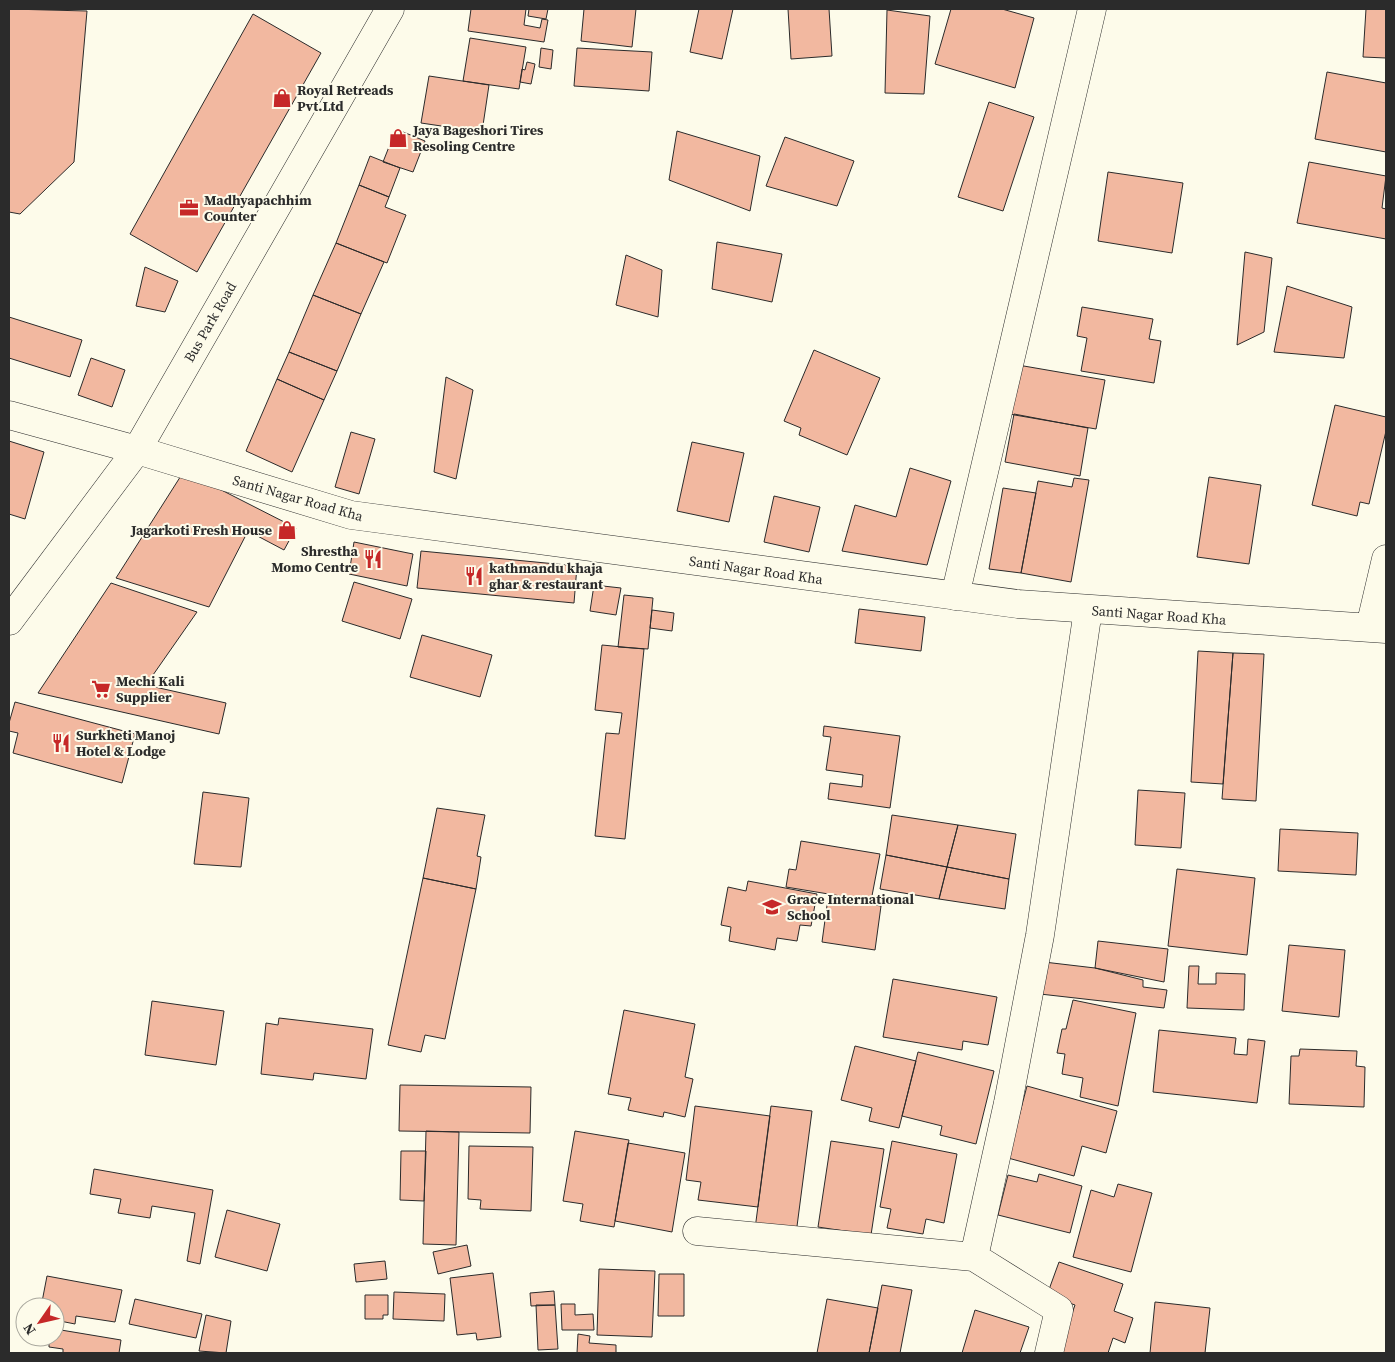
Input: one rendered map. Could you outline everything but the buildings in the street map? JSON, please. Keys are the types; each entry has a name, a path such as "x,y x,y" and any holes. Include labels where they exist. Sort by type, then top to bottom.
{"street":[{"name":"Bus Park Road","path":"9,621 137,450 390,9"},
{"path":"955,596 1092,9"},
{"name":"Santi Nagar Road Kha","path":"9,415 137,450 351,515 955,596 1088,610 1378,628"},
{"path":"1378,628 1386,559"},
{"path":"974,1257 1008,1104 1040,936 1088,610"},
{"path":"697,1231 974,1257 1060,1310 1049,1353"}],"place":[{"name":"Royal Retreads Pvt.Ltd","path":"282,98"},
{"name":"Jaya Bageshori Tires Resoling Centre","path":"398,138"},
{"name":"Madhyapachhim Counter","path":"189,208"},
{"name":"Jagarkoti Fresh House","path":"287,530"},
{"name":"Shrestha Momo Centre","path":"373,559"},
{"name":"kathmandu khaja ghar & restaurant","path":"474,576"},
{"name":"Mechi Kali Supplier","path":"101,689"},
{"name":"Surkheti Manoj Hotel & Lodge","path":"61,743"},
{"name":"Grace International School","path":"772,907"}]}
